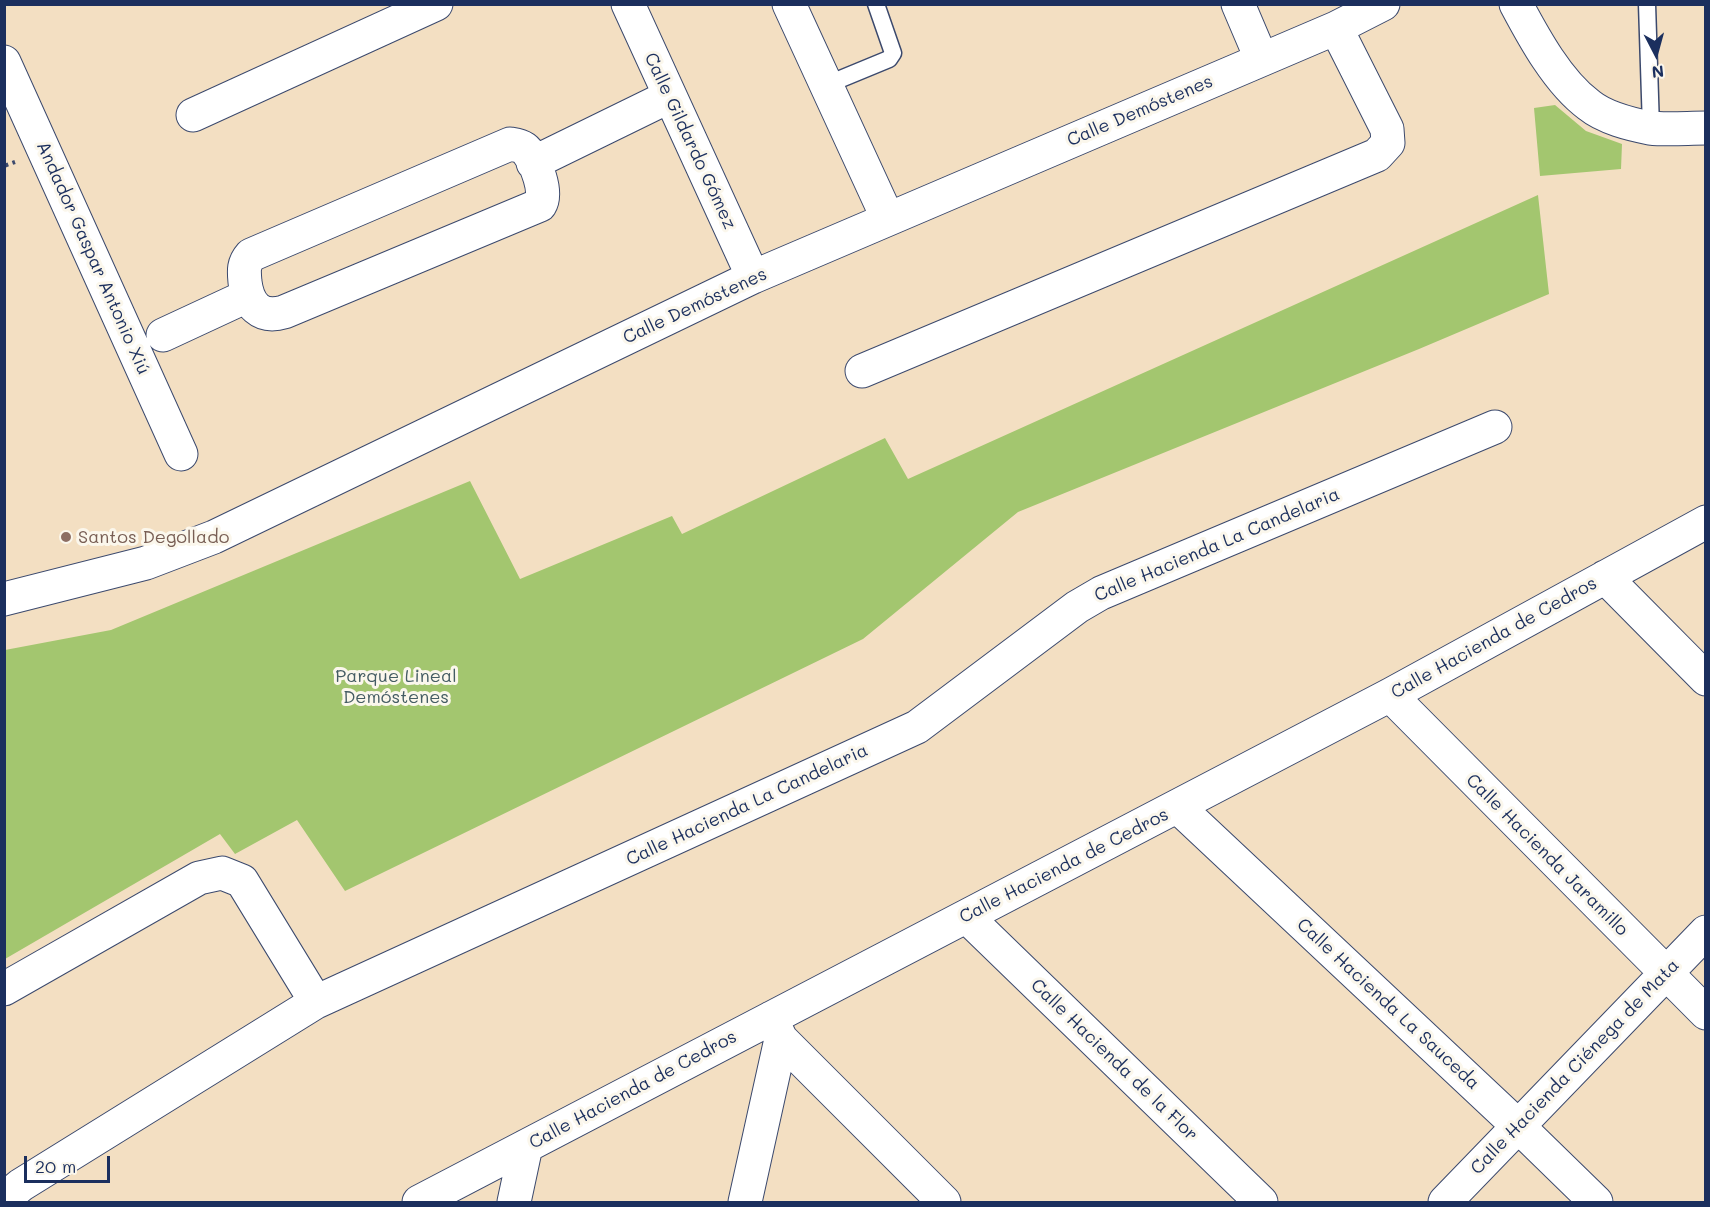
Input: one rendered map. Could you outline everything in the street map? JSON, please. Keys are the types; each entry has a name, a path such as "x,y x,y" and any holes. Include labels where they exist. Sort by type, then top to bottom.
{"street":[{"path":"193,115 436,4"},
{"name":"Calle Gildardo Gómez","path":"628,4 753,277"},
{"path":"789,4 888,219"},
{"path":"1238,4 1261,58"},
{"name":"Calle Demóstenes","path":"4,599 146,563 214,537 753,277 1261,58 1336,28 1383,4"},
{"path":"1516,4 1529,30 1556,69 1589,106 1617,119 1651,128 1706,128"},
{"path":"862,371 1377,155 1388,143 1387,129 1336,28"},
{"name":"Andador Gaspar Antonio Xiú","path":"4,62 181,454"},
{"path":"533,163 670,96"},
{"path":"510,144 527,151 544,189 540,206 276,315 262,313 247,296 244,266 251,255 503,146 510,144"},
{"path":"163,334 247,296"},
{"name":"Calle Hacienda La Candelaria","path":"4,1199 21,1185 316,1002 917,727 1077,607 1101,593 1495,427"},
{"name":"Calle Hacienda de Cedros","path":"419,1203 526,1146 776,1029 967,917 1390,695 1706,522"},
{"path":"1605,577 1706,679"},
{"name":"Calle Hacienda Jaramillo","path":"1390,695 1706,1013"},
{"name":"Calle Hacienda La Sauceda","path":"1178,807 1518,1126 1596,1203"},
{"path":"4,988 199,878 222,873 242,881 316,1002"},
{"name":"Calle Hacienda de la Flor","path":"967,917 1261,1203"},
{"name":"Calle Hacienda Ciénega de Mata","path":"1445,1203 1706,932"},
{"path":"745,1203 776,1029"},
{"path":"776,1029 944,1203"},
{"path":"514,1203 526,1146"}],"lane":[{"path":"825,85 891,56 893,53 876,4"},
{"path":"1647,4 1651,128"}],"green space":[{"path":"1555,105 1586,131 1622,144 1621,169 1540,176 1534,108"},
{"name":"Parque Lineal Demóstenes","path":"1538,195 1549,294 1018,512 863,639 345,891 297,820 235,854 220,834 5,959 5,650 111,630 470,481 520,579 672,516 682,534 885,438 908,479"}],"place":[{"name":"Santos Degollado","path":"66,537"}]}
